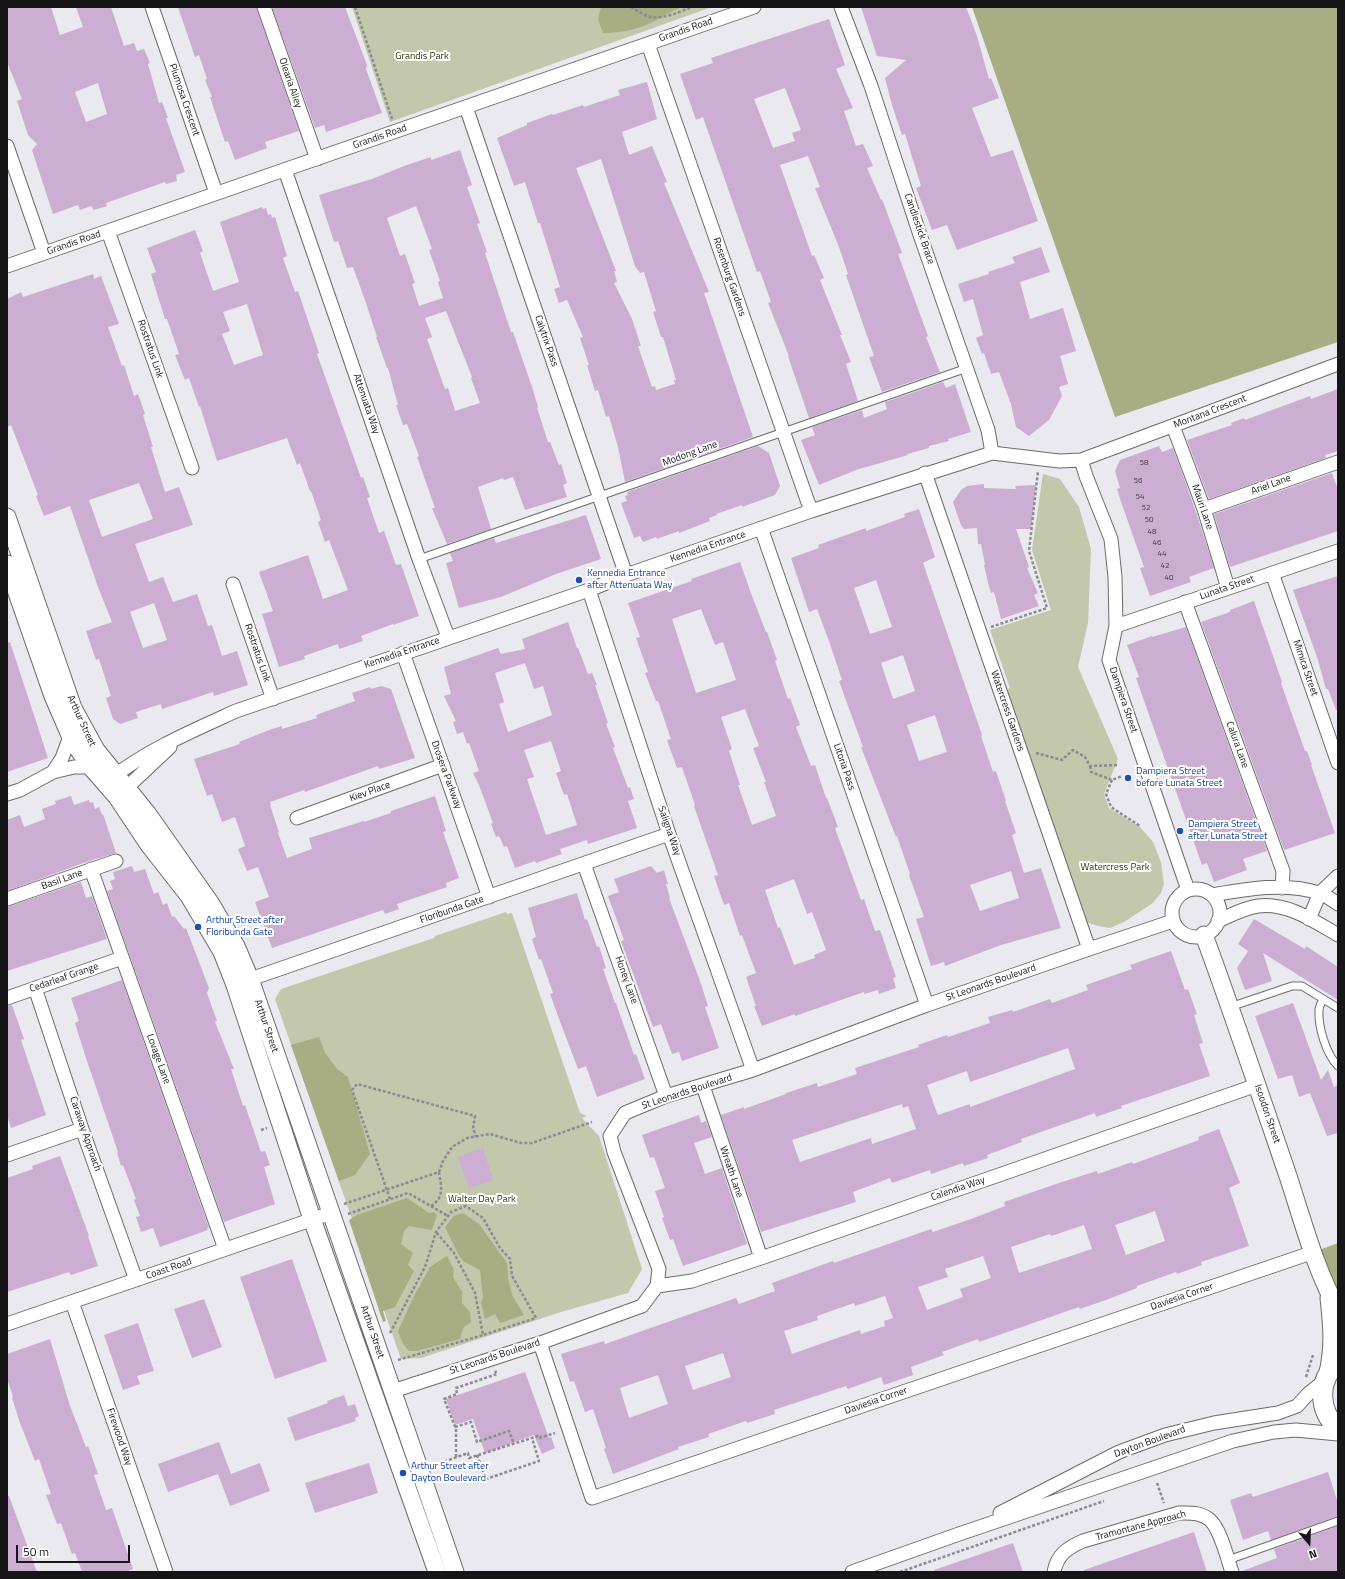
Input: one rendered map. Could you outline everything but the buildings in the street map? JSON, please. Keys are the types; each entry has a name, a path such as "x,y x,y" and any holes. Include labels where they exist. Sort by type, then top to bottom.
{"main road":[{"path":"1330,1372 1322,1399 1327,1417 1338,1429"}],"street":[{"name":"Plumosa Crescent","path":"152,7 216,193"},
{"name":"Olearia Alley","path":"264,7 317,159"},
{"name":"Grandis Road","path":"7,266 754,7"},
{"name":"Candlestick Brace","path":"841,7 871,86 919,232 988,430 992,453"},
{"name":"Rosenburg Gardens","path":"648,44 811,511"},
{"name":"Calytrix Pass","path":"466,107 626,575"},
{"path":"7,146 44,253"},
{"name":"Attenuata Way","path":"286,170 419,558 448,638"},
{"name":"Rostratus Link","path":"108,231 192,468"},
{"name":"Montana Crescent","path":"1081,460 1338,364"},
{"name":"Mauri Lane","path":"1173,426 1204,509 1228,588"},
{"name":"Kennedia Entrance","path":"111,778 137,760 183,735 236,711 589,590 626,575 761,528 925,473 992,453 1059,461 1081,460"},
{"name":"Dampiera Street","path":"1081,460 1111,539 1115,577 1116,626 1109,660 1188,890"},
{"name":"Ariel Lane","path":"1204,509 1338,462"},
{"name":"Watercress Gardens","path":"925,473 1089,949"},
{"name":"Arthur Street","path":"7,517 73,708 111,778 211,904 236,946 242,982 312,1219 437,1572"},
{"name":"Litoria Pass","path":"761,528 927,1005"},
{"name":"Lunata Street","path":"1116,626 1338,551"},
{"name":"Arthur Street","path":"7,564 53,696 72,740 89,765 111,778"},
{"name":"Mimica Street","path":"1272,573 1338,763"},
{"name":"Rostratus Link","path":"233,584 273,699"},
{"name":"Saligna Way","path":"589,590 669,834 753,1070"},
{"name":"Calura Lane","path":"1185,602 1283,871 1282,888"},
{"name":"Drosera Parkway","path":"403,653 489,897"},
{"name":"Kennedia Entrance","path":"122,793 183,735"},
{"path":"53,772 62,758 68,742 72,740"},
{"path":"7,794 20,790 53,772 74,767 86,767 89,765"},
{"name":"Kiev Place","path":"297,818 443,765"},
{"name":"Floribunda Gate","path":"242,982 669,834"},
{"name":"Basil Lane","path":"7,899 116,861"},
{"name":"Honey Lane","path":"584,864 666,1096"},
{"name":"Lovage Lane","path":"91,869 225,1249"},
{"path":"1309,919 1320,893 1338,876"},
{"path":"1212,895 1256,887 1293,888 1320,893 1338,904"},
{"path":"1201,889 1212,895 1219,907 1218,921 1215,927 1204,935 1186,935 1178,929 1173,921 1171,913 1175,900 1180,894 1188,890 1201,889"},
{"path":"1218,921 1244,909 1260,906 1286,908 1338,935"},
{"name":"St Leonards Boulevard","path":"392,1391 540,1343 642,1306 657,1286 659,1269 614,1152 610,1136 625,1113 666,1096 753,1070 927,1005 1173,921"},
{"name":"Isoodon Street","path":"1204,935 1329,1294 1338,1310"},
{"name":"Cedarleaf Grange","path":"7,998 122,958"},
{"name":"Arthur Street","path":"242,982 337,1212 379,1353 455,1572"},
{"name":"Caraway Approach","path":"35,988 82,1129 136,1280"},
{"name":"Calendia Way","path":"657,1286 692,1281 761,1258 1257,1085"},
{"name":"Wreath Lane","path":"703,1086 761,1258"},
{"path":"7,1155 82,1129"},
{"name":"Coast Road","path":"7,1324 312,1219 337,1212"},
{"name":"Daviesia Corner","path":"540,1343 592,1498 1314,1252"},
{"name":"Isoodon Street","path":"1329,1294 1333,1335 1330,1372"},
{"name":"Firewood Way","path":"72,1302 166,1572"},
{"name":"Dayton Boulevard","path":"959,1534 1130,1447 1165,1434 1214,1423 1278,1413 1297,1406 1330,1372"},
{"name":"Dayton Boulevard","path":"852,1572 1232,1441 1274,1432 1296,1430 1338,1434"},
{"name":"Tramontane Approach","path":"1054,1572 1056,1563 1062,1553 1071,1546 1083,1541 1179,1513 1203,1515 1210,1520 1221,1540 1230,1566"}],"lane":[{"name":"Modong Lane","path":"419,558 967,368"},
{"path":"1230,1007 1292,986 1302,986 1338,1008"},
{"path":"1323,999 1318,1009 1322,1036 1329,1053 1338,1066"},
{"path":"1230,1566 1338,1521"}],"path":[{"path":"355,7 393,121"},
{"path":"631,7 646,16 656,18 692,7"},
{"path":"985,630 1047,608 1029,551 1038,470"},
{"path":"1033,752 1062,760 1072,750 1085,757 1090,766 1091,772 1112,780 1122,776"},
{"path":"1090,766 1118,765"},
{"path":"1112,780 1106,794 1111,807 1140,826"},
{"path":"390,1199 352,1090 357,1084 475,1116 472,1128 476,1137"},
{"path":"431,1206 437,1202 441,1196 439,1172 443,1161 452,1147 467,1138 490,1134 517,1142 532,1143 592,1122"},
{"path":"337,1212 387,1190 439,1172"},
{"path":"337,1212 408,1193 448,1216"},
{"path":"379,1353 422,1273 436,1232 451,1212 466,1206 483,1218 500,1248 510,1259 512,1276 536,1318 398,1360"},
{"path":"436,1232 451,1250 475,1293 484,1335"},
{"path":"456,1457 455,1427 444,1399 457,1394 456,1388 497,1374 494,1368"},
{"path":"455,1427 471,1422 477,1442 509,1431 514,1444"},
{"path":"431,1467 468,1453 469,1458 538,1436 539,1438 560,1431"},
{"path":"477,1455 486,1479 539,1461 532,1438"},
{"path":"1157,1483 1169,1516"}],"green space":[{"name":"Grandis Park","path":"352,7 712,7 390,122"},
{"path":"601,7 682,7 640,27 614,33 603,33 598,19"},
{"path":"972,7 1338,7 1338,342 1115,417"},
{"name":"Watercress Park","path":"1043,474 1060,479 1079,507 1091,549 1088,623 1078,667 1118,759 1104,794 1109,808 1140,827 1153,842 1161,862 1164,884 1161,893 1153,903 1124,922 1110,928 1086,922 1004,690 1010,688 990,630 1051,610 1032,550"},
{"name":"Walter Day Park","path":"506,912 507,914 512,913 580,1113 587,1116 582,1118 599,1136 642,1269 628,1293 561,1312 421,1358 401,1359 275,999 281,989 434,938 435,936"},
{"path":"319,1037 325,1053 337,1069 348,1077 370,1154 355,1175 339,1181 291,1045"},
{"path":"407,1198 429,1213 434,1212 437,1215 432,1230 409,1226 404,1231 401,1244 413,1253 408,1265 414,1271 395,1307 383,1311 386,1321 383,1322 349,1220 357,1215"},
{"path":"463,1213 479,1224 507,1263 508,1278 512,1295 524,1315 500,1323 495,1314 485,1319 481,1303 483,1297 480,1270 463,1261 445,1227 454,1216"},
{"path":"1338,1243 1338,1309 1314,1252"},
{"path":"447,1256 454,1270 453,1277 462,1292 462,1303 470,1312 471,1322 463,1328 460,1339 417,1351 409,1351 403,1344 398,1331 413,1298 430,1267"}],"place":[{"name":"Kennedia Entrance after Attenuata Way","path":"579,580"},
{"name":"Dampiera Street before Lunata Street","path":"1128,778"},
{"name":"Dampiera Street after Lunata Street","path":"1180,831"},
{"name":"Arthur Street after Floribunda Gate","path":"198,927"},
{"name":"Arthur Street after Dayton Boulevard","path":"403,1473"}]}
